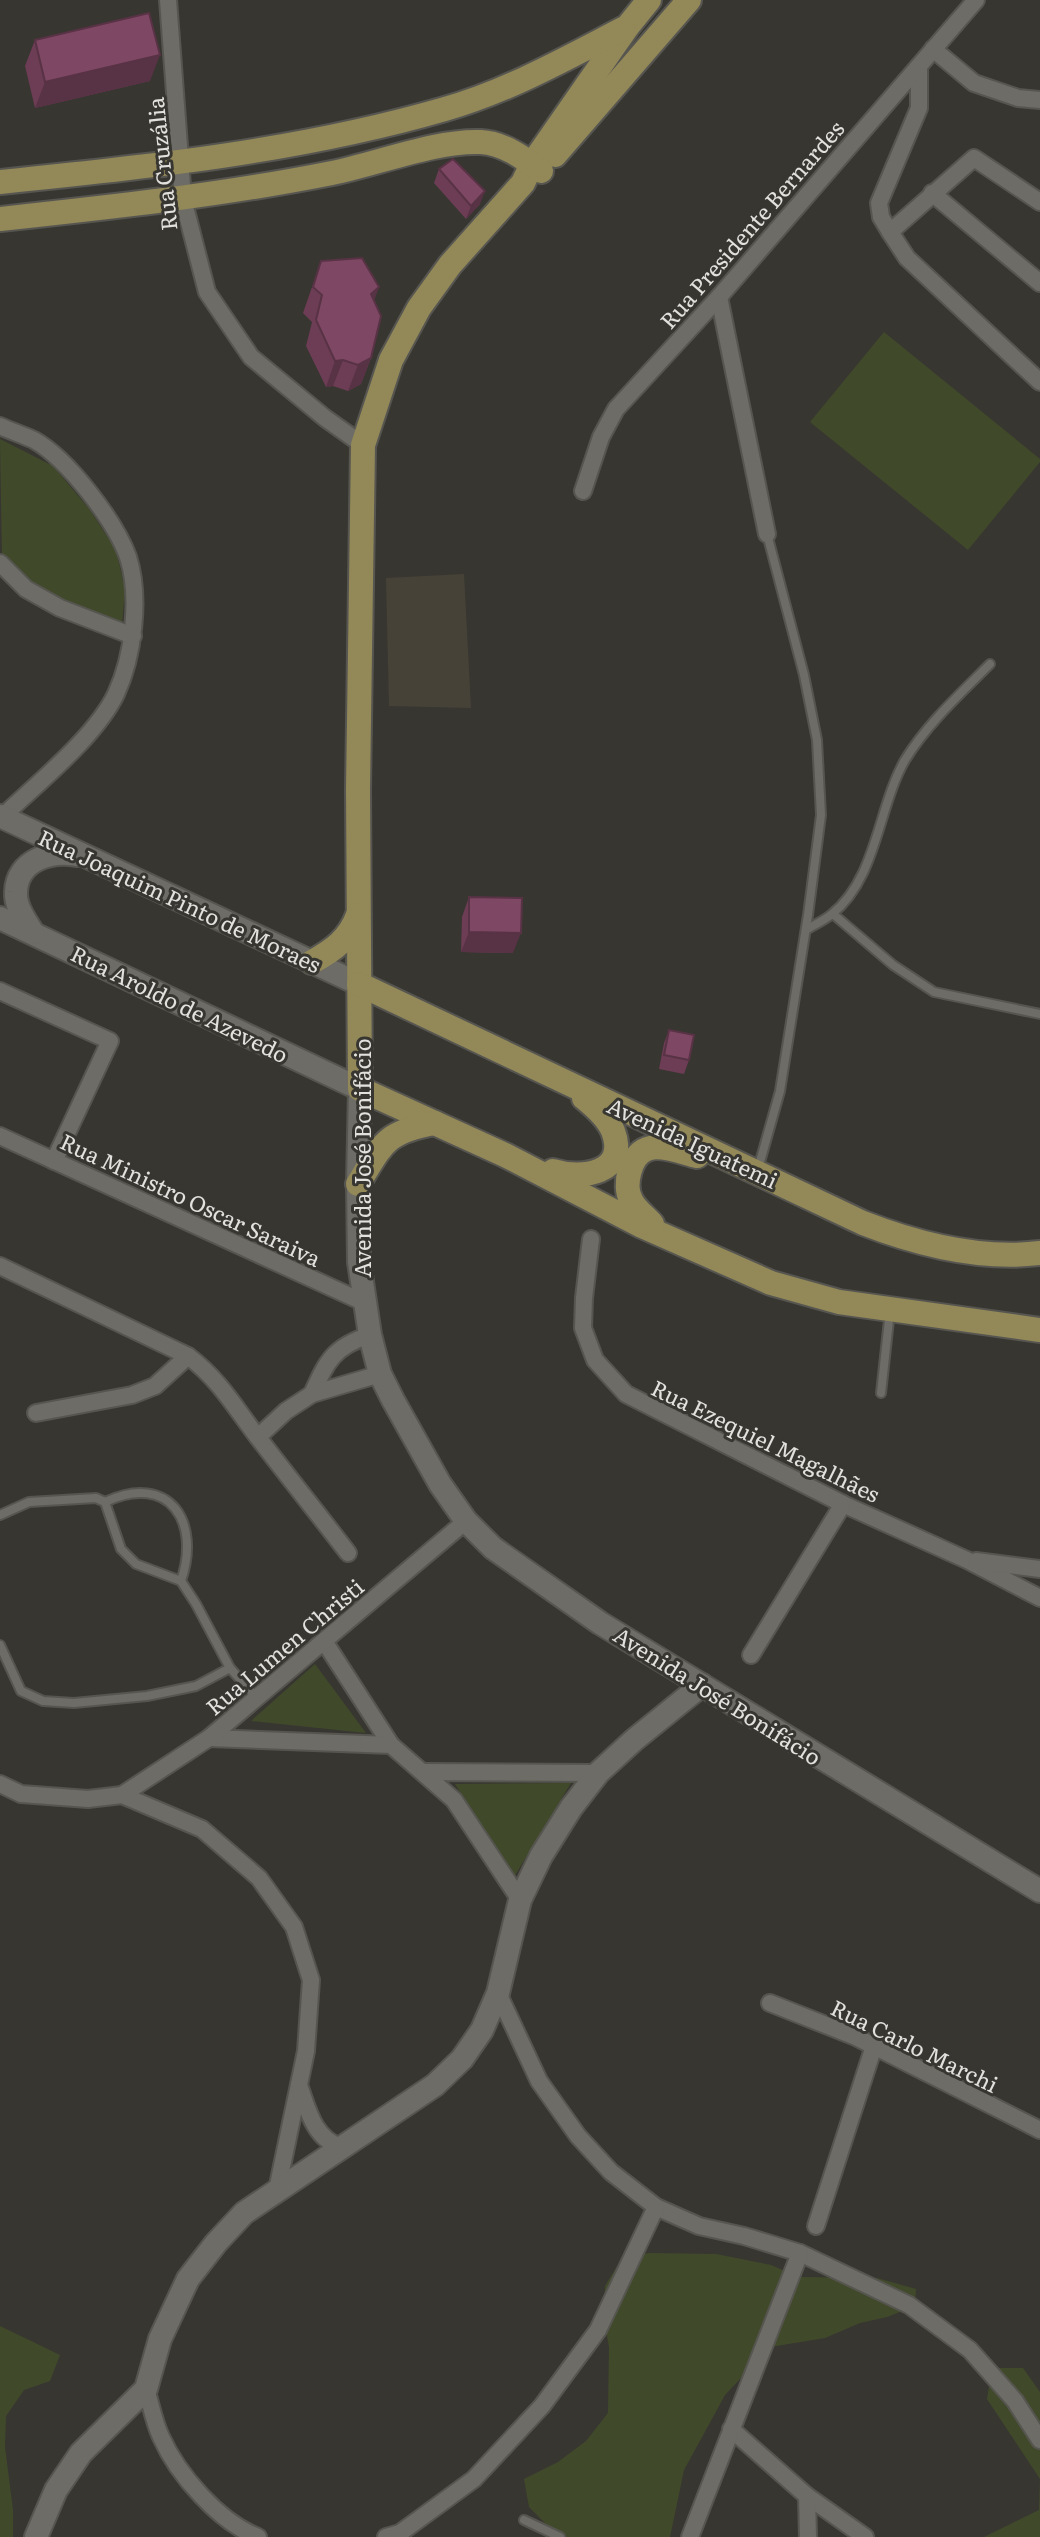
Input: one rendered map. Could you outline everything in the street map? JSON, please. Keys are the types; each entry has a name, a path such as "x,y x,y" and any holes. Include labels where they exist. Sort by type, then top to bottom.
{"main road":[{"name":"Avenida José Bonifácio","path":"532,173 628,26 649,0"},
{"name":"Avenida José Bonifácio","path":"689,0 450,265 419,308 391,360 363,445 359,574 358,1184 363,1302 380,1374 440,1484 466,1521 493,1548 588,1614 1040,1891"},
{"path":"0,182 182,163 325,138 447,109 533,76 628,26"},
{"path":"0,219 183,199 332,173 457,143 484,142 509,150 532,173"},
{"name":"Rua Joaquim Pinto de Moraes","path":"1,817 359,984"},
{"path":"33,933 21,914 15,894 20,874 39,857 65,853 94,859"},
{"path":"312,962 333,951 352,932 359,913"},
{"name":"Rua Aroldo de Azevedo","path":"0,918 360,1089"},
{"name":"Avenida Iguatemi","path":"359,984 896,1236 964,1250 1040,1253"},
{"path":"505,1155 581,1177 599,1172 608,1164 616,1145 612,1128 590,1103 566,1083"},
{"path":"360,1089 505,1155 661,1234 771,1283 839,1302 1040,1330"},
{"path":"358,1184 380,1148 392,1135 408,1128 435,1123"},
{"path":"661,1234 630,1199 627,1182 637,1156 648,1148 664,1148 754,1171"},
{"path":"36,2537 56,2490 81,2453 146,2389 160,2339 188,2279 244,2213 435,2085 462,2059 482,2030 498,1993 520,1900 541,1856 571,1808 598,1773 702,1685"},
{"path":"987,1860 1040,1880"}],"street":[{"name":"Rua Cruzália","path":"168,0 183,199 207,292 226,325 251,357 363,445"},
{"name":"Rua Presidente Bernardes","path":"583,491 601,437 616,409 719,297 976,0"},
{"path":"933,49 974,83 1018,98 1040,100"},
{"path":"919,66 919,108 879,203 881,217 907,258 1040,382"},
{"path":"890,232 974,158 1040,202"},
{"path":"932,193 1040,283"},
{"path":"719,297 767,534"},
{"path":"0,426 35,441 72,471 99,504 128,557 134,599 133,636 116,695 100,720 30,794 1,817"},
{"path":"0,563 26,589 60,608 133,636"},
{"path":"0,991 110,1041 54,1161"},
{"name":"Rua Ministro Oscar Saraiva","path":"0,1136 363,1302"},
{"name":"Rua Ezequiel Magalhães","path":"591,1239 583,1328 595,1360 626,1394 843,1504 967,1560 1040,1598"},
{"path":"0,1266 188,1356 223,1386 258,1437 348,1553"},
{"path":"312,1394 328,1359 348,1342 370,1335"},
{"path":"36,1413 132,1395 155,1386 188,1356"},
{"path":"258,1437 286,1411 312,1394 380,1374"},
{"path":"751,1655 843,1504"},
{"name":"Rua Lumen Christi","path":"122,1795 209,1738 466,1521"},
{"path":"967,1560 1040,1569"},
{"path":"324,1641 391,1745 454,1800 520,1900"},
{"path":"209,1738 391,1745"},
{"path":"424,1772 598,1773"},
{"path":"153,1808 156,1773"},
{"path":"0,1784 21,1794 88,1799 122,1795 202,1829 259,1878 294,1927 311,1980 306,2051 277,2190"},
{"path":"498,1993 539,2081 578,2136 611,2172 656,2207 699,2226 800,2253 909,2305 970,2350 1015,2401 1040,2440"},
{"name":"Rua Carlo Marchi","path":"770,2003 874,2046 1040,2130"},
{"path":"816,2226 874,2046"},
{"path":"299,2083 316,2128 329,2144 341,2147"},
{"path":"386,2537 400,2533 474,2479 542,2406 598,2330 656,2207"},
{"path":"690,2537 800,2253"},
{"path":"146,2389 161,2437 203,2499 239,2529 258,2537"},
{"path":"731,2429 807,2496 865,2537"},
{"path":"807,2496 808,2537"}],"lane":[{"path":"754,1171 780,1091 821,815 817,740 796,637 767,534"},
{"path":"806,930 833,914 852,891 872,850 894,784 919,738 990,664"},
{"path":"833,914 893,965 934,992 1040,1014"},
{"path":"881,1393 890,1310"},
{"path":"105,1502 124,1493 158,1493 176,1510 186,1531 187,1563 181,1581"},
{"path":"0,1515 29,1502 96,1498 105,1502 121,1549 136,1564 181,1581 230,1668 257,1698"},
{"path":"0,1645 21,1691 43,1701 74,1703 147,1696 196,1686 230,1668"},
{"path":"524,2520 560,2537"}],"shaded area":[{"path":"464,574 471,708 389,706 386,578"}],"green space":[{"path":"884,332 1040,459 968,550 810,422"},
{"path":"0,439 53,466 90,510 116,550 125,589 122,625 81,610 39,589 2,559"},
{"path":"315,1664 366,1733 251,1721"},
{"path":"571,1783 514,1877 455,1784"},
{"path":"649,2253 716,2254 771,2265 799,2277 877,2278 916,2289 915,2306 860,2323 825,2338 770,2347 725,2395 684,2470 670,2537 564,2537 529,2507 524,2479 558,2462 586,2441 608,2413 609,2347 604,2319 605,2286 622,2258"},
{"path":"0,2326 60,2355 50,2381 24,2390 6,2416 5,2447 13,2537 0,2537"},
{"path":"992,2368 1023,2368 1040,2392 1040,2479 987,2399"},
{"path":"1040,2479 1040,2537 984,2537 1039,2510"}],"building":[{"path":"149,13 160,55 45,82 35,40"},
{"path":"453,159 485,191 471,206 439,169"},
{"path":"362,258 379,287 371,294 381,316 371,358 358,365 335,361 316,320 322,295 313,287 321,261"},
{"path":"469,897 522,898 521,933 469,932"},
{"path":"669,1030 694,1035 689,1060 664,1055"}]}
